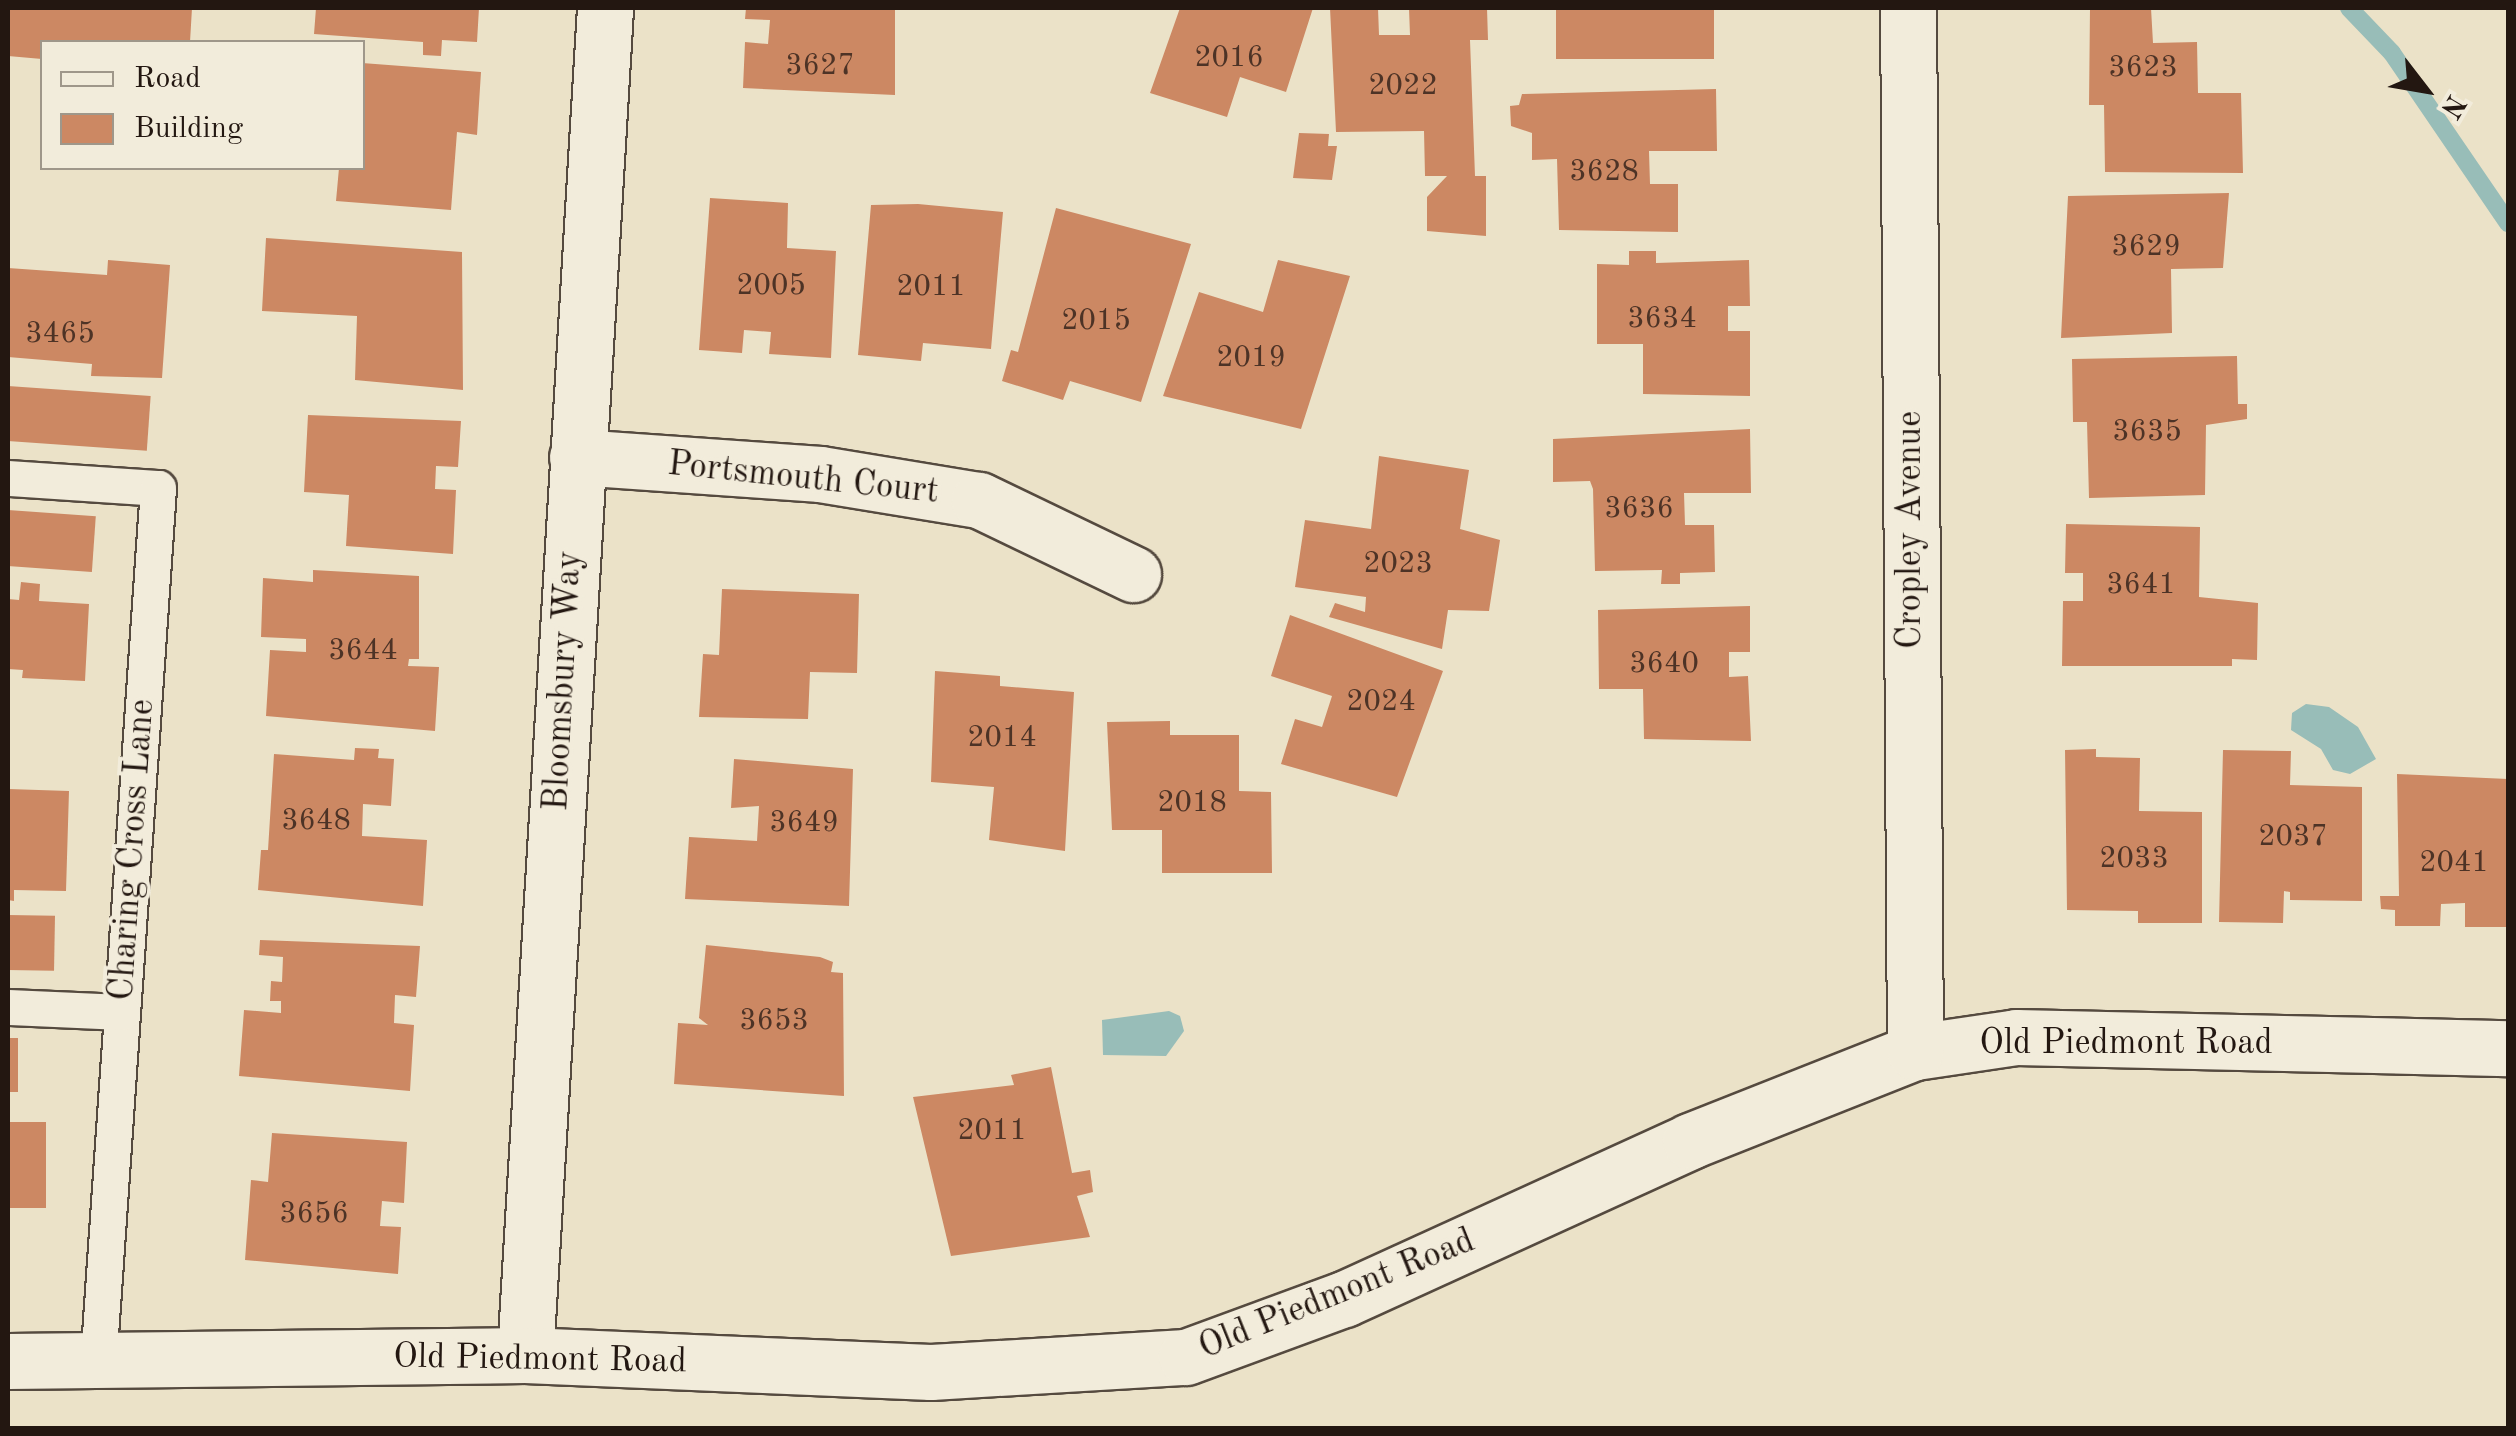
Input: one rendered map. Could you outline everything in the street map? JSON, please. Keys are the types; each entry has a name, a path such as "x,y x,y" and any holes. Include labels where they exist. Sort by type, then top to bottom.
{"street":[{"name":"Bloomsbury Way","path":"525,1355 605,8"},
{"name":"Cropley Avenue","path":"1908,8 1916,1052"},
{"name":"Portsmouth Court","path":"577,457 820,474 978,500 1133,574"},
{"name":"Old Piedmont Road","path":"8,1361 98,1363 525,1355 931,1372 1186,1357 1344,1299 1690,1141 1916,1052 2016,1037 2508,1048"}],"lane":[{"name":"Charing Cross Lane","path":"8,478 158,488 98,1363"},
{"path":"8,1007 122,1012"}],"water":[{"path":"2306,704 2329,707 2358,727 2376,759 2350,774 2333,770 2321,749 2291,730 2292,713"},
{"path":"1169,1011 1180,1016 1184,1031 1166,1056 1103,1055 1102,1020"}],"building":[{"path":"8,8 192,8 190,40 40,40 40,59 8,56"},
{"path":"316,8 479,8 477,42 442,40 441,56 423,55 423,42 314,34"},
{"path":"746,8 895,8 895,95 743,88 745,42 768,44 770,20 745,19"},
{"path":"1180,8 1313,8 1286,92 1240,77 1227,117 1150,93"},
{"path":"1330,8 1378,8 1379,35 1410,35 1409,8 1487,8 1488,40 1470,40 1475,176 1486,176 1486,236 1427,231 1427,197 1447,176 1425,176 1424,131 1336,132"},
{"path":"1556,8 1714,8 1714,59 1556,59"},
{"path":"2090,8 2151,8 2153,43 2197,42 2198,93 2241,93 2243,173 2105,172 2104,105 2089,105"},
{"path":"365,63 481,72 477,135 457,132 451,210 336,201 339,170 365,170"},
{"path":"1716,89 1717,151 1649,151 1650,184 1678,184 1678,232 1559,230 1557,159 1532,160 1532,133 1511,126 1510,106 1519,105 1522,94"},
{"path":"1299,133 1329,134 1328,146 1337,146 1332,180 1293,178"},
{"path":"2229,193 2223,268 2171,269 2172,333 2061,338 2068,196"},
{"path":"710,198 788,203 787,248 836,251 831,358 769,354 771,332 744,330 742,353 699,350"},
{"path":"918,204 1003,212 991,349 923,343 921,361 858,355 871,205"},
{"path":"1056,208 1191,244 1141,402 1070,381 1063,400 1002,381 1011,350 1018,352"},
{"path":"266,238 462,252 463,390 355,380 357,316 262,311"},
{"path":"1629,251 1656,251 1656,263 1749,260 1750,306 1728,306 1728,331 1750,331 1750,396 1643,394 1643,344 1597,344 1597,264 1629,265"},
{"path":"108,260 170,265 162,378 91,376 92,364 8,357 8,268 107,275"},
{"path":"1278,260 1350,276 1301,429 1163,396 1199,292 1263,312"},
{"path":"2237,356 2238,404 2247,404 2247,419 2206,425 2205,495 2089,498 2087,422 2073,422 2072,359"},
{"path":"8,386 151,396 147,451 8,441"},
{"path":"308,415 461,421 458,467 436,466 435,489 456,490 453,554 346,546 349,495 304,492"},
{"path":"1750,429 1751,493 1684,493 1685,525 1714,525 1715,572 1680,573 1680,584 1661,584 1662,570 1595,571 1593,489 1590,481 1553,482 1553,439"},
{"path":"1379,456 1469,470 1460,529 1500,540 1489,611 1448,610 1442,649 1329,617 1335,603 1365,612 1366,597 1295,587 1305,520 1371,529"},
{"path":"8,510 96,516 92,572 8,566"},
{"path":"2066,524 2200,527 2199,597 2258,603 2257,660 2232,659 2232,666 2062,666 2063,601 2083,601 2083,573 2065,573"},
{"path":"313,570 419,576 419,659 409,659 408,666 439,667 435,731 266,716 270,650 306,652 306,639 261,637 263,578 313,582"},
{"path":"21,582 40,584 39,601 89,604 85,681 22,678 23,670 8,669 8,599 19,600"},
{"path":"722,589 859,594 857,673 810,672 808,719 699,717 703,654 719,655"},
{"path":"1750,606 1750,652 1729,652 1729,677 1748,676 1751,741 1644,739 1643,689 1599,689 1598,610"},
{"path":"1290,615 1443,671 1397,797 1281,764 1295,719 1322,727 1332,696 1271,676"},
{"path":"935,671 1000,676 1000,686 1074,692 1065,851 989,840 994,787 931,782"},
{"path":"1170,721 1170,735 1239,735 1239,791 1271,792 1272,873 1162,873 1162,830 1112,830 1107,722"},
{"path":"355,748 379,749 378,758 394,759 391,806 363,804 362,836 427,840 423,906 258,890 261,850 268,850 274,754 354,760"},
{"path":"2096,749 2096,757 2140,758 2139,811 2202,812 2202,923 2138,923 2138,911 2067,910 2065,750"},
{"path":"2223,750 2291,751 2290,785 2362,787 2362,901 2290,900 2290,892 2284,891 2283,923 2219,922"},
{"path":"734,759 853,769 849,906 685,899 689,837 757,841 759,806 731,808"},
{"path":"2397,774 2508,779 2508,927 2465,927 2465,903 2441,904 2440,926 2395,926 2395,910 2381,909 2380,896 2399,896"},
{"path":"8,789 69,791 66,891 14,890 14,901 8,900"},
{"path":"8,915 55,916 54,971 8,970"},
{"path":"260,940 420,946 416,997 395,995 394,1023 414,1025 410,1091 239,1076 244,1010 281,1013 281,1001 270,1001 271,981 282,982 283,957 259,955"},
{"path":"706,945 820,957 833,962 831,972 843,973 844,1096 674,1084 678,1023 708,1025 699,1018"},
{"path":"8,1038 18,1038 18,1092 8,1092"},
{"path":"1051,1067 1072,1173 1090,1170 1093,1192 1077,1196 1090,1237 951,1256 913,1097 1014,1085 1011,1075"},
{"path":"8,1122 46,1122 46,1208 8,1208"},
{"path":"272,1133 407,1142 404,1203 382,1201 380,1226 401,1227 398,1274 245,1260 251,1180 268,1182"}],"waterway":[{"path":"2349,8 2392,53 2508,223"}]}
